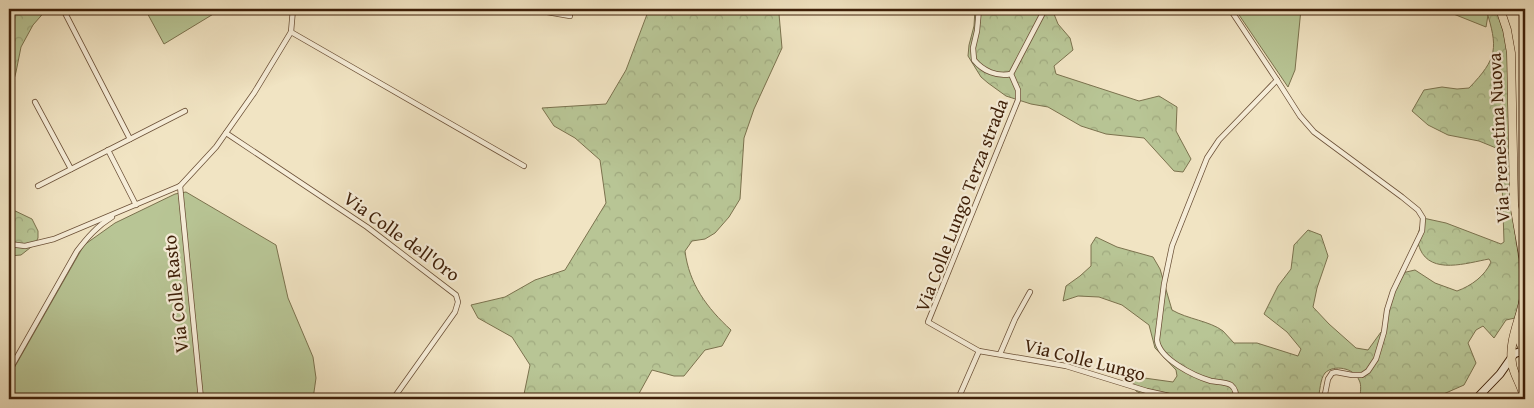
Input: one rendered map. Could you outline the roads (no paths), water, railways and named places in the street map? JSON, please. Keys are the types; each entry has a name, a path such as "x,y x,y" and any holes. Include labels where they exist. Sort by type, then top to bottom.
{"main road":[{"name":"Via Prenestina Nuova","path":"1500,9 1512,53 1514,204 1525,267"},
{"path":"1521,352 1513,337 1525,290"},
{"path":"1524,399 1512,365 1521,352 1519,335 1525,311"},
{"path":"1476,399 1521,352"},
{"path":"1525,366 1525,384"}],"street":[{"path":"9,371 77,251 90,234 104,222 124,211 180,186 216,147 254,93 291,32 293,9"},
{"path":"530,9 570,16"},
{"name":"Via Colle Lungo Terza strada","path":"978,9 977,31 973,48 974,60 986,70 1000,75 1011,74"},
{"name":"Via Colle Lungo Terza strada","path":"1011,74 1045,9"},
{"path":"1230,9 1300,116 1314,132 1402,197 1418,210 1423,218 1422,231 1393,291 1376,359 1362,375 1358,376 1340,372 1332,373 1328,379 1324,399"},
{"path":"65,13 130,139"},
{"path":"291,32 524,166"},
{"name":"Via Colle Lungo Terza strada","path":"979,351 928,322 1018,100 1018,90 1011,74"},
{"path":"1236,399 1236,392 1231,385 1204,378 1180,367 1162,353 1158,348 1157,340 1159,319 1172,246 1207,158 1219,140 1277,80"},
{"path":"35,102 71,169"},
{"path":"38,186 185,112"},
{"name":"Via Colle dell'Oro","path":"226,133 366,227 456,295 458,302 455,312 393,399"},
{"path":"108,150 136,205"},
{"name":"Via Colle Rasto","path":"180,186 201,399"},
{"path":"9,244 25,246 46,242 124,211"},
{"path":"1000,354 1030,292"},
{"path":"958,399 979,351"},
{"name":"Via Colle Lungo","path":"979,351 1066,366 1147,391 1183,399"},
{"path":"1472,399 1484,391"}]}
